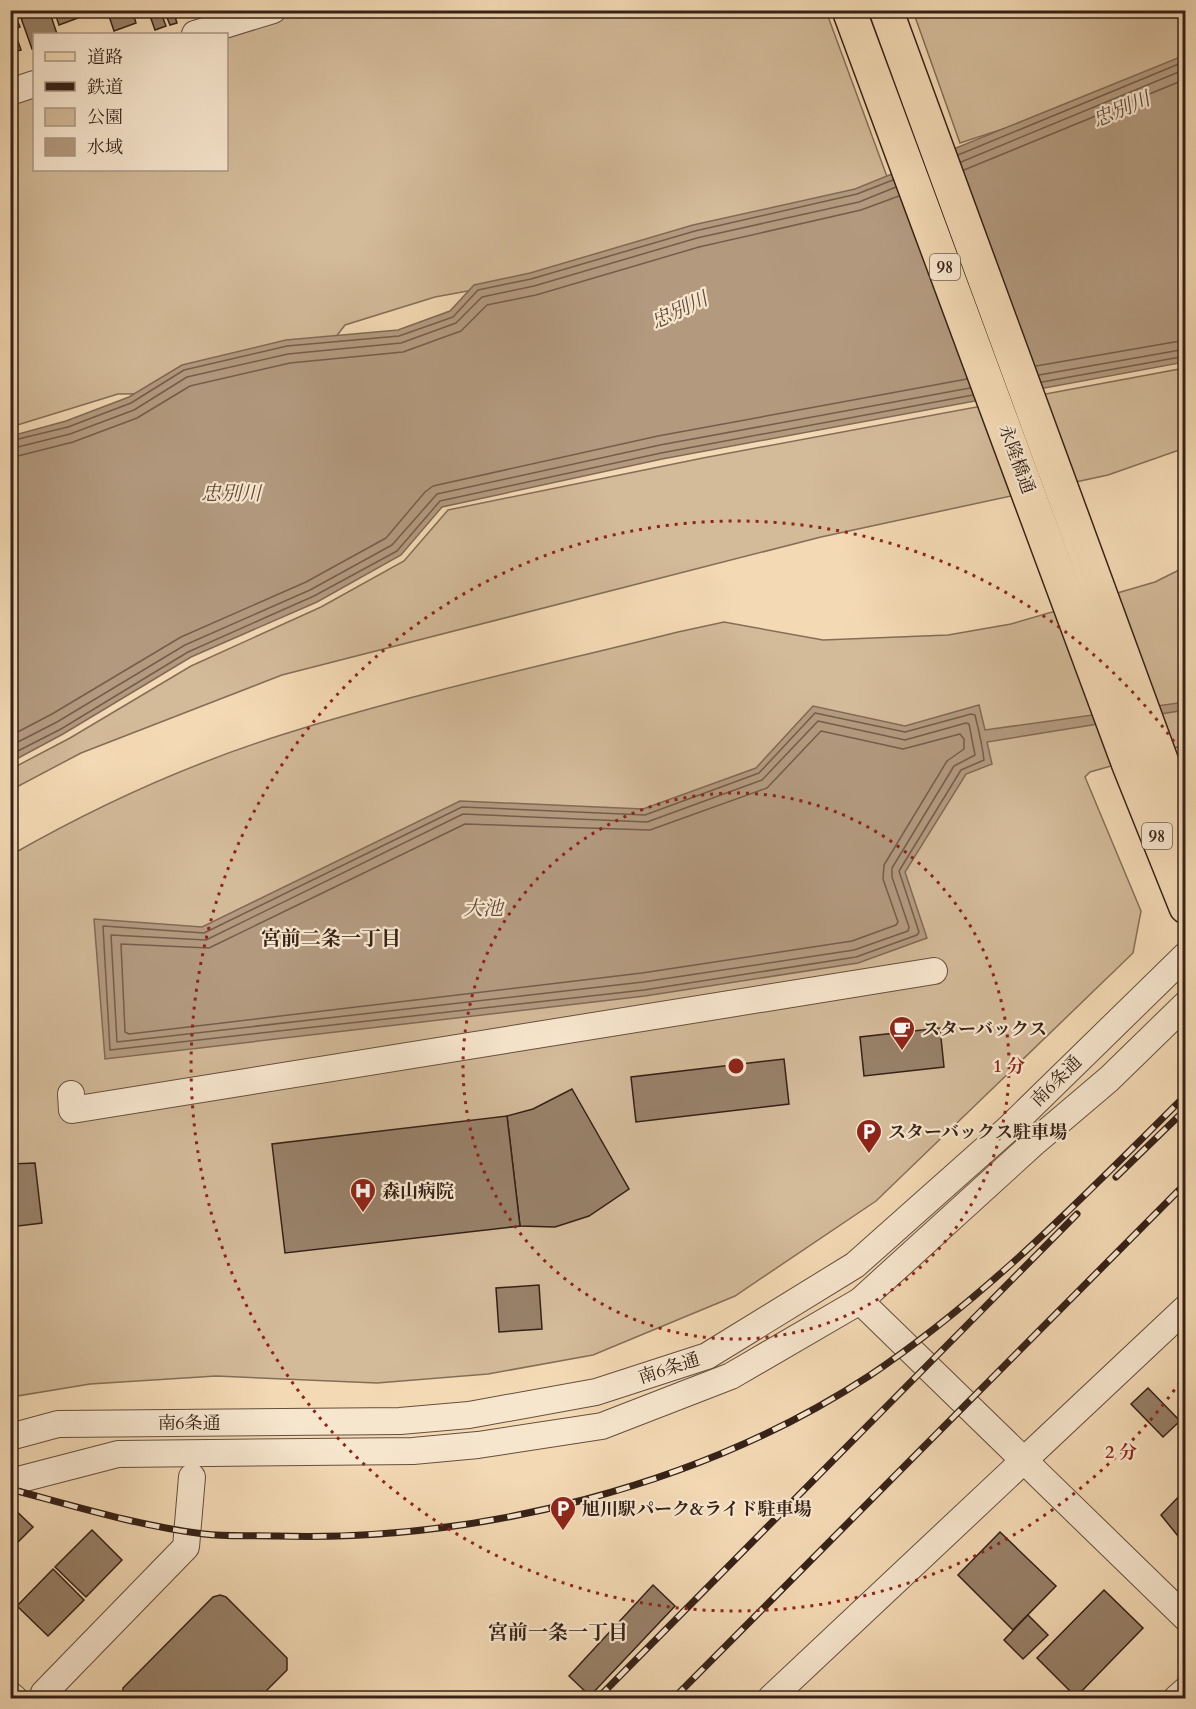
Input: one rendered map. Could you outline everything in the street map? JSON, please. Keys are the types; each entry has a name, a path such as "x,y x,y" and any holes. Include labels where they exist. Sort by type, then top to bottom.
{"main road":[{"name":"永隆橋通","path":"849,10 1056,522"},
{"name":"永隆橋通","path":"886,10 1056,522 1145,763 1185,907"},
{"name":"永隆橋通","path":"1145,763 1185,828"}],"street":[{"path":"198,33 273,10"},
{"path":"10,92 33,84"},
{"name":"南6条通","path":"10,1437 58,1424 400,1421 469,1415 596,1392 707,1356 855,1265 1008,1129 1185,955"},
{"path":"71,1094 72,1110 934,971"},
{"name":"南6条通","path":"10,1482 118,1454 412,1450 478,1445 602,1426 731,1376 860,1301 1036,1141 1109,1079 1185,1004"},
{"path":"860,1301 1185,1618"},
{"path":"771,1698 1185,1308"},
{"path":"44,1693 186,1548 192,1477"},
{"path":"1177,1698 1185,1690"},
{"path":"10,1695 14,1698"}],"green space":[{"path":"290,11 826,11 889,182 533,279 435,297 345,325 316,363 240,393 118,394 11,427 10,102 33,94 33,171 228,171 228,33 220,33"},
{"path":"913,11 1185,11 1185,63 1125,89 960,143"},
{"path":"1185,368 1185,448 1108,475 821,537 282,675 81,753 11,790 11,769 70,738 191,666 321,607 404,561 448,510 703,458"},
{"path":"1185,567 1185,745 1090,772 1085,777 1141,911 1133,953 876,1201 735,1296 593,1355 488,1374 377,1383 216,1376 90,1384 11,1397 11,855 114,801 221,756 341,717 485,679 724,622 823,640 948,635 1011,624 1155,582"}],"water":[{"name":"忠別川","path":"1185,55 1185,362 662,459 442,507 401,555 317,602 191,657 63,734 11,762 11,436 66,421 129,397 182,365 286,340 398,330 450,311 474,285 530,273 693,225 855,189"},
{"name":"大池","path":"1185,702 1185,710 987,742 992,764 966,774 905,872 927,938 858,963 645,996 105,1059 94,919 202,927 460,801 643,809 756,768 813,706 905,726 979,705 985,730"}],"building":[{"path":"10,10 13,10 20,27 14,30 21,50 10,53"},
{"path":"42,10 49,10 57,33 33,33 32,49 21,18"},
{"path":"54,10 84,10 86,15 59,25"},
{"path":"107,10 132,10 136,23 114,31"},
{"path":"160,10 166,26 155,30 149,13"},
{"path":"164,10 173,10 177,23 170,25"},
{"path":"196,10 211,10 211,12 198,17"},
{"name":"スターバックス","path":"940,1028 944,1067 864,1076 860,1037"},
{"path":"784,1059 789,1104 636,1122 631,1077"},
{"path":"572,1089 629,1189 589,1216 555,1227 520,1226 507,1116 533,1109"},
{"path":"507,1116 520,1226 285,1253 272,1144"},
{"path":"35,1163 42,1223 10,1227 10,1164"},
{"path":"539,1285 542,1329 499,1332 496,1288"},
{"path":"1148,1388 1180,1421 1163,1437 1131,1404"},
{"path":"1186,1489 1186,1546 1161,1515"},
{"path":"10,1505 33,1527 10,1550"},
{"path":"92,1530 122,1560 86,1597 55,1567"},
{"path":"1000,1532 1056,1586 1013,1630 958,1575"},
{"path":"53,1569 84,1600 48,1636 17,1606"},
{"path":"653,1585 675,1606 590,1696 569,1676"},
{"path":"1104,1590 1143,1628 1076,1697 1037,1658"},
{"path":"220,1595 226,1597 287,1658 287,1670 259,1698 123,1698 123,1688 213,1597"},
{"path":"1028,1615 1048,1635 1023,1659 1004,1640"}],"railway":[{"path":"10,1489 131,1521 204,1534 231,1536 353,1535 430,1529 508,1517 585,1500 661,1477 734,1448 804,1415 869,1376 912,1345 995,1279 1186,1095"},
{"path":"1116,1177 1186,1109"},
{"path":"674,1698 1186,1183"},
{"path":"598,1698 1077,1214"}],"place":[{"name":"スターバックス","path":"902,1052"},
{"name":"スターバックス駐車場","path":"869,1155"},
{"name":"森山病院","path":"363,1214"},
{"name":"旭川駅パーク&ライド駐車場","path":"563,1532"}],"district":[{"name":"宮前二条一丁目","path":"331,938"},
{"name":"宮前一条一丁目","path":"558,1632"}]}
